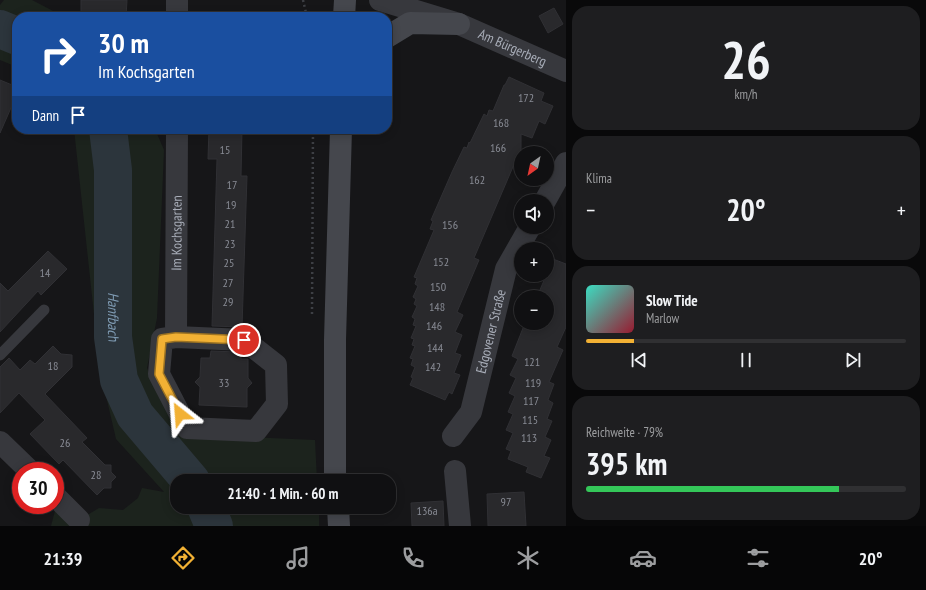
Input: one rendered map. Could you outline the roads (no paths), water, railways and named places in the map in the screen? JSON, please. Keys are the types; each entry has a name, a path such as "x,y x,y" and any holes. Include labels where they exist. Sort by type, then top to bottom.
{"main road":[{"path":"344,12 345,0"},
{"name":"Am Bürgerberg","path":"392,34 410,23 459,24"},
{"path":"335,474 334,340 341,134"},
{"path":"338,514 339,526"}],"street":[{"path":"177,0 177,12"},
{"name":"Am Bürgerberg","path":"380,0 459,24 566,70"},
{"name":"Im Kochsgarten","path":"176,337 177,134"},
{"path":"549,194 566,163"},
{"name":"Edgovener Straße","path":"453,436 471,412 506,269 526,234"},
{"path":"176,337 244,340 276,365 277,404 256,431 187,428 159,374 162,339 176,337"},
{"path":"0,442 21,462"},
{"path":"454,471 460,526"},
{"path":"64,505 79,520"}],"lane":[{"path":"0,356 44,310"}],"waterway":[{"name":"Hanfbach","path":"0,29 12,34"},
{"name":"Hanfbach","path":"109,134 113,170 113,337 119,380 135,415 185,474"},
{"name":"Hanfbach","path":"209,514 214,526"}]}
